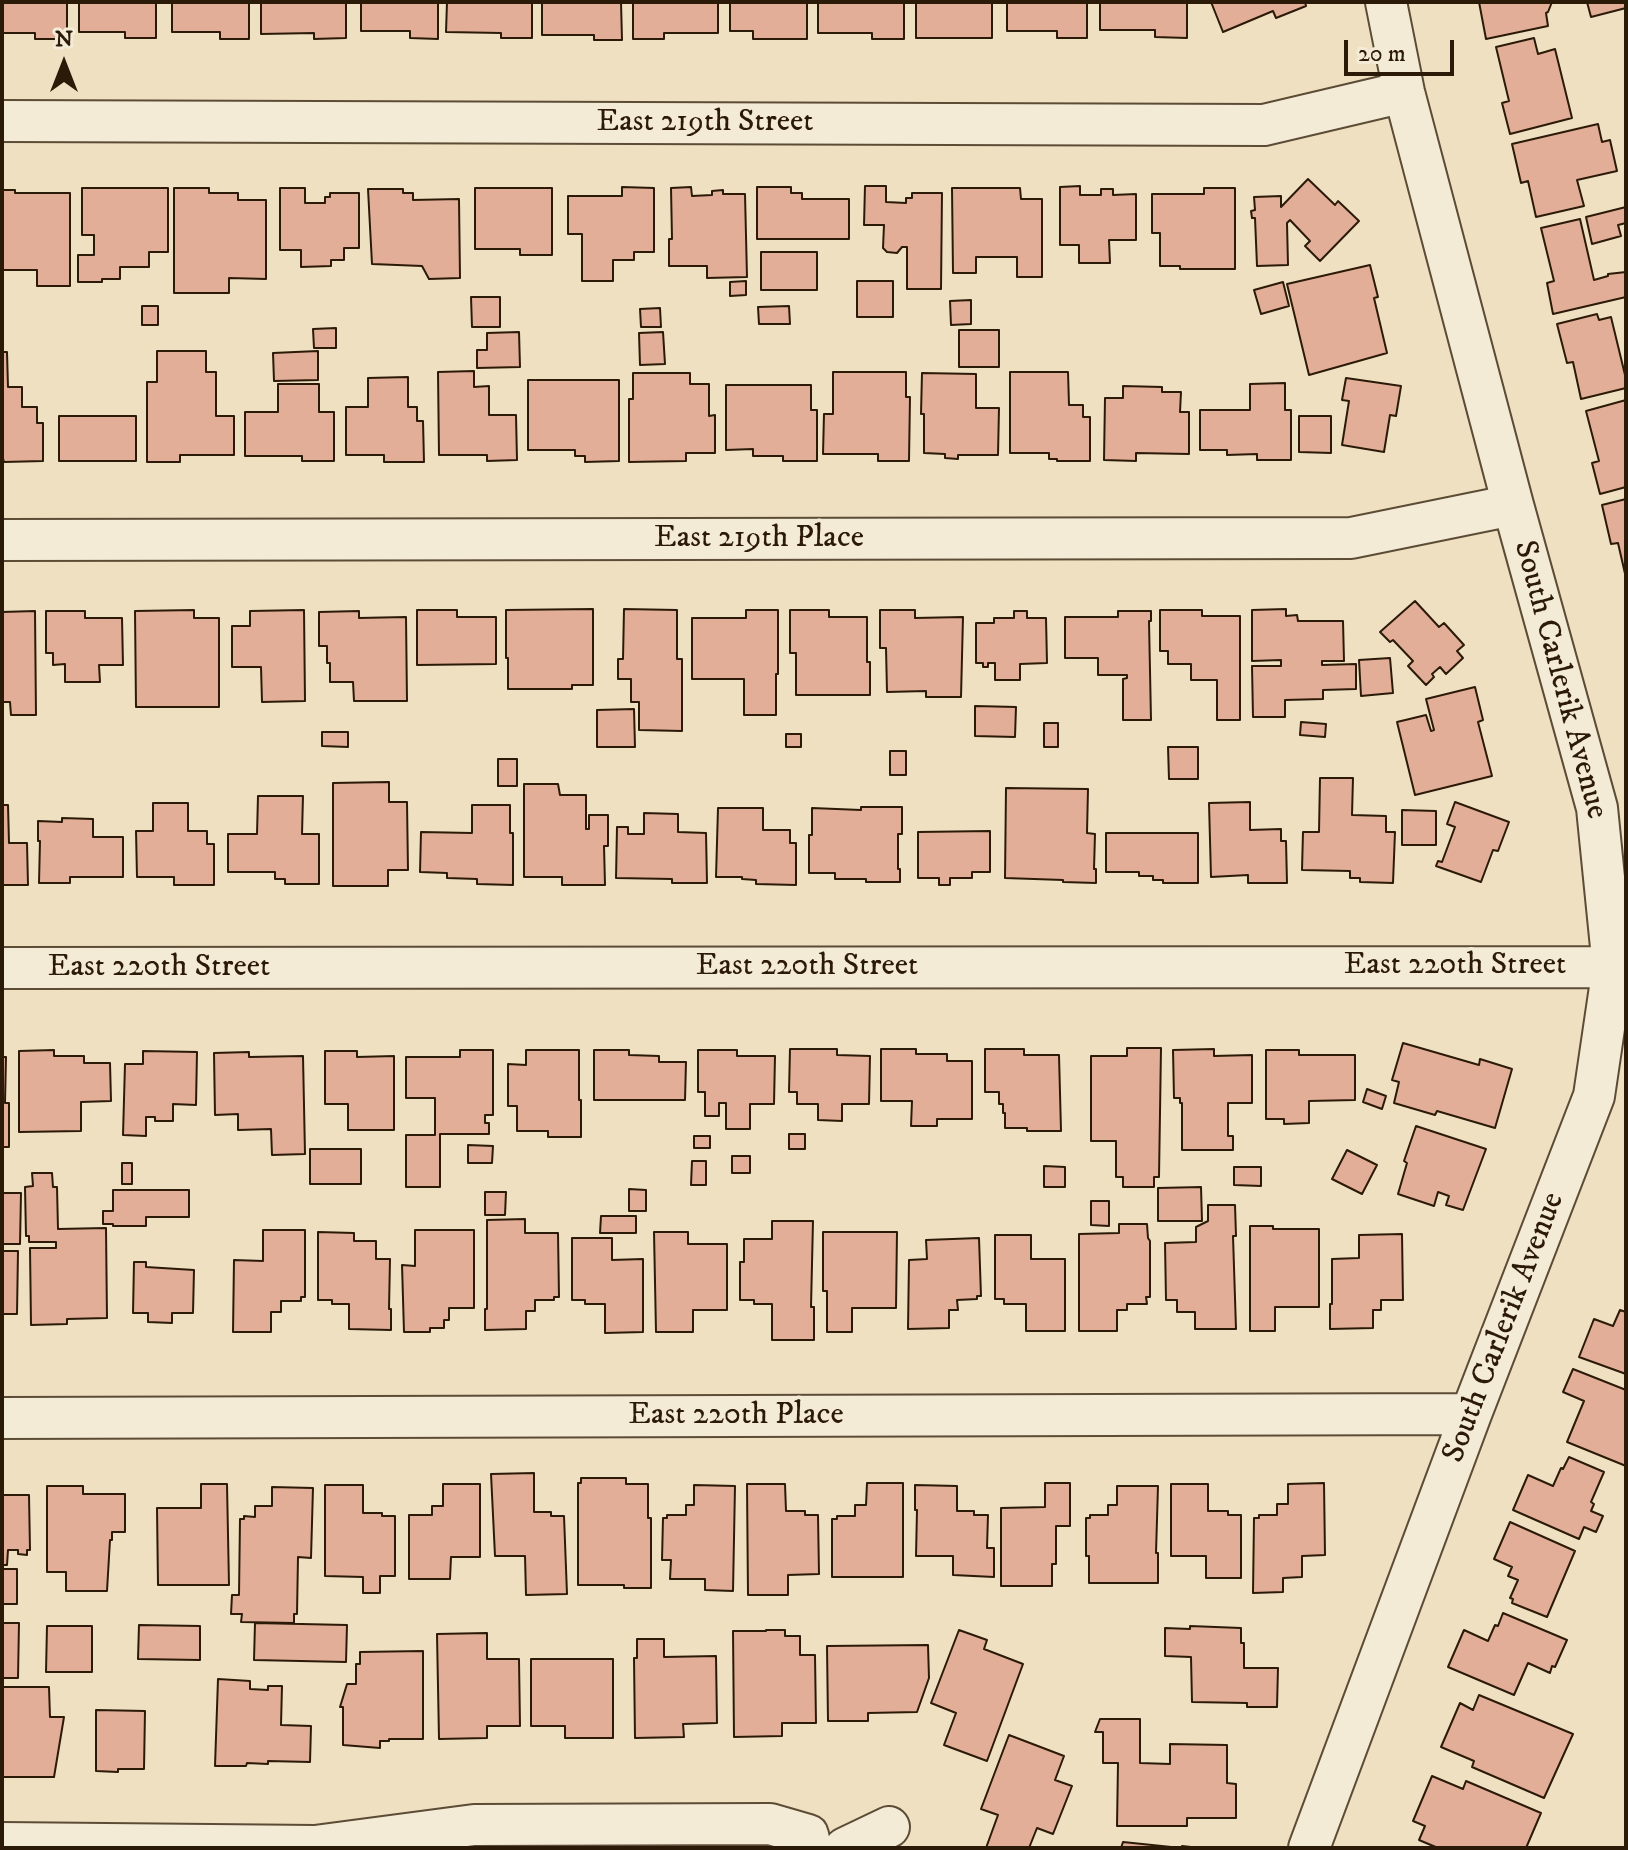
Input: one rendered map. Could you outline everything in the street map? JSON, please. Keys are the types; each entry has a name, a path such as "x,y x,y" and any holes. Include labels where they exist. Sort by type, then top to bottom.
{"street":[{"name":"South Carlerik Avenue","path":"1309,1848 1594,1096 1613,967 1597,808 1404,92 1386,2"},
{"name":"East 219th Street","path":"2,121 1264,125 1404,92"},
{"name":"East 219th Place","path":"2,540 1351,538 1513,505"},
{"name":"East 220th Street","path":"2,968 1613,967"},
{"name":"East 220th Place","path":"2,1418 1471,1414"},
{"path":"2,1843 315,1846 474,1825 770,1824 808,1835 811,1848"},
{"path":"845,1848 889,1827"}],"building":[{"path":"2,2 67,2 67,39 35,39 35,33 2,33"},
{"path":"79,2 156,2 156,38 125,38 125,32 79,32"},
{"path":"172,2 249,2 249,39 220,39 220,32 172,32"},
{"path":"261,2 346,2 346,38 314,39 314,33 261,34"},
{"path":"361,2 438,2 438,39 410,38 410,31 361,31"},
{"path":"447,2 532,2 532,38 501,38 501,33 446,32"},
{"path":"542,2 621,2 622,40 594,40 594,35 542,35"},
{"path":"633,2 718,2 718,33 664,33 664,39 633,39"},
{"path":"730,2 807,2 807,39 753,39 753,31 730,31"},
{"path":"818,2 904,2 904,39 872,39 872,33 818,33"},
{"path":"916,2 992,2 992,38 916,38"},
{"path":"1007,2 1087,2 1087,38 1057,38 1057,31 1007,31"},
{"path":"1100,2 1187,2 1187,38 1155,37 1155,30 1100,30"},
{"path":"1211,2 1305,2 1306,6 1276,18 1273,11 1223,32"},
{"path":"1479,2 1552,2 1546,13 1548,26 1486,39"},
{"path":"1587,2 1626,2 1626,8 1591,17"},
{"path":"1534,38 1538,54 1555,49 1572,118 1510,134 1502,103 1509,101 1496,47"},
{"path":"1598,124 1602,142 1610,140 1617,171 1577,180 1584,206 1536,217 1528,181 1521,183 1512,144"},
{"path":"1308,179 1335,205 1338,201 1359,221 1320,261 1305,246 1310,241 1290,220 1287,223 1288,265 1257,266 1255,218 1252,218 1251,211 1255,210 1254,197 1281,196 1281,207"},
{"path":"865,186 886,186 886,202 906,203 906,198 912,198 912,193 942,193 941,289 907,289 907,247 902,247 897,253 887,252 883,248 884,225 864,225"},
{"path":"1080,186 1080,195 1101,195 1101,189 1113,189 1113,195 1136,194 1136,240 1109,240 1110,263 1079,263 1079,245 1060,245 1060,187"},
{"path":"622,187 654,188 654,252 634,252 634,260 613,260 613,281 582,281 582,234 568,234 568,196 622,196"},
{"path":"691,187 692,196 712,195 712,191 723,190 723,194 745,194 747,277 707,278 707,266 669,266 671,188"},
{"path":"757,187 791,187 791,193 802,193 802,199 849,199 849,239 757,239"},
{"path":"82,188 168,188 168,252 149,252 149,267 120,267 120,279 78,282 78,255 94,255 94,235 82,235"},
{"path":"174,188 209,188 209,193 238,193 238,200 266,200 266,279 229,278 229,293 174,293"},
{"path":"280,188 305,188 305,203 325,203 325,197 330,197 330,193 359,193 359,248 344,248 344,260 331,260 331,266 301,267 301,250 280,250"},
{"path":"475,188 552,188 552,255 520,255 520,249 475,249"},
{"path":"952,188 1020,188 1021,199 1042,199 1042,277 1017,277 1017,257 976,257 976,273 953,273"},
{"path":"1204,188 1235,188 1235,269 1160,266 1160,233 1152,233 1152,194 1204,194"},
{"path":"368,189 403,189 403,193 413,193 413,200 459,199 460,278 429,279 422,266 372,264"},
{"path":"2,190 15,190 15,193 70,193 70,286 37,286 37,270 2,270"},
{"path":"1626,207 1626,223 1618,225 1621,236 1592,244 1586,217"},
{"path":"1580,219 1594,280 1608,274 1626,272 1626,297 1553,314 1547,283 1554,281 1541,228"},
{"path":"761,252 817,252 817,290 761,290"},
{"path":"1370,265 1387,353 1309,375 1287,284"},
{"path":"746,281 746,295 730,296 730,282"},
{"path":"857,281 893,281 893,317 857,317"},
{"path":"1283,282 1289,306 1261,314 1254,290"},
{"path":"471,297 500,297 500,327 472,327"},
{"path":"971,300 971,324 951,325 950,301"},
{"path":"142,306 158,306 158,325 142,325"},
{"path":"789,306 790,324 759,324 758,307"},
{"path":"660,308 661,327 641,327 640,309"},
{"path":"1597,314 1599,320 1611,317 1626,388 1581,399 1573,362 1567,363 1557,324"},
{"path":"336,328 336,348 314,348 313,329"},
{"path":"959,330 999,330 999,367 959,367"},
{"path":"519,332 520,367 477,368 477,350 487,350 487,333"},
{"path":"663,332 665,364 640,365 639,333"},
{"path":"157,351 206,351 206,372 216,372 216,416 234,416 234,455 180,455 180,462 147,462 147,382 157,382"},
{"path":"318,351 318,380 274,381 273,353"},
{"path":"2,352 7,352 8,387 22,387 22,407 37,407 37,423 43,423 43,461 4,462"},
{"path":"474,371 474,387 489,386 489,415 516,415 517,460 487,461 487,455 439,455 438,372"},
{"path":"833,372 906,372 906,397 910,397 909,461 878,461 878,454 823,454 824,414 833,414"},
{"path":"1010,372 1068,372 1069,405 1083,405 1083,417 1090,417 1090,461 1057,461 1049,459 1049,453 1010,453"},
{"path":"633,373 690,373 690,384 709,384 709,416 715,415 715,453 686,453 686,461 629,462 629,399 633,399"},
{"path":"922,373 976,374 976,408 999,408 998,455 958,455 958,459 945,458 945,454 924,453"},
{"path":"408,377 408,407 417,407 417,421 423,421 424,462 384,462 384,455 346,455 346,407 368,407 368,378"},
{"path":"1346,378 1401,386 1396,416 1390,415 1384,452 1342,445 1349,401 1342,400"},
{"path":"528,380 619,380 619,461 585,462 585,456 575,456 575,450 528,450"},
{"path":"1285,383 1285,410 1291,410 1291,460 1257,460 1257,454 1227,455 1227,450 1200,450 1200,410 1250,410 1250,384"},
{"path":"278,384 319,384 319,412 334,412 334,461 302,461 302,456 245,456 245,412 278,412"},
{"path":"726,385 811,385 811,410 817,410 817,461 783,461 783,456 753,456 753,449 726,450"},
{"path":"1123,386 1162,387 1162,392 1181,392 1180,412 1189,412 1189,454 1136,453 1136,461 1104,460 1105,398 1123,398"},
{"path":"1626,400 1626,487 1600,494 1592,463 1599,461 1586,411"},
{"path":"59,416 136,416 136,461 59,461"},
{"path":"1299,416 1331,416 1331,453 1299,452"},
{"path":"1626,499 1626,578 1618,543 1611,544 1602,505"},
{"path":"1415,601 1439,627 1444,623 1464,645 1457,651 1463,658 1446,674 1440,667 1426,685 1408,666 1413,661 1393,640 1390,642 1380,632"},
{"path":"593,609 593,685 572,685 572,689 508,689 506,610"},
{"path":"624,609 677,610 677,659 682,659 682,731 639,730 639,702 631,702 631,679 618,679 618,659 623,659"},
{"path":"1286,609 1286,616 1297,615 1298,621 1343,621 1344,661 1322,661 1322,665 1356,664 1356,689 1323,690 1323,699 1285,700 1285,717 1253,717 1252,666 1281,666 1281,660 1252,661 1252,610"},
{"path":"194,610 194,618 219,618 219,707 136,707 135,611"},
{"path":"304,610 305,701 262,702 261,667 232,667 232,626 250,626 250,611"},
{"path":"417,610 457,610 457,617 496,617 496,664 417,665"},
{"path":"746,610 778,610 776,715 744,715 744,679 692,679 692,618 746,618"},
{"path":"790,610 829,610 829,617 867,617 870,695 796,695 796,653 790,653"},
{"path":"880,610 915,610 915,618 963,617 961,697 926,697 926,691 887,692 886,648 880,648"},
{"path":"1160,610 1202,610 1202,616 1240,616 1240,720 1217,720 1217,680 1191,680 1191,664 1168,664 1168,651 1160,651"},
{"path":"35,611 36,715 11,715 10,702 2,702 2,612"},
{"path":"46,611 85,611 85,618 122,618 123,665 99,665 100,682 65,682 65,664 53,665 53,653 46,653"},
{"path":"359,611 359,618 406,617 407,701 354,701 353,682 330,682 327,646 319,646 319,612"},
{"path":"1014,611 1027,611 1027,618 1046,618 1047,663 1020,664 1020,680 995,680 995,663 983,667 983,663 976,663 976,623 994,623 994,618 1014,618"},
{"path":"1118,611 1151,611 1151,720 1123,720 1123,679 1127,675 1098,675 1098,658 1065,658 1065,617 1118,617"},
{"path":"1390,658 1393,693 1361,696 1359,660"},
{"path":"1475,687 1483,720 1478,722 1492,776 1415,795 1397,722 1426,715 1431,731 1434,730 1426,699"},
{"path":"975,706 1016,707 1015,737 975,736"},
{"path":"634,709 635,747 597,747 597,710"},
{"path":"1301,722 1326,724 1325,737 1300,735"},
{"path":"1044,723 1058,723 1058,747 1044,747"},
{"path":"322,732 348,732 348,747 322,746"},
{"path":"786,734 801,734 801,747 786,747"},
{"path":"1168,747 1198,747 1198,779 1169,779"},
{"path":"890,751 906,751 906,775 890,775"},
{"path":"498,759 517,759 517,786 498,786"},
{"path":"1320,778 1353,778 1352,815 1386,816 1386,832 1395,832 1393,883 1360,882 1360,878 1350,878 1350,871 1302,870 1303,832 1319,832"},
{"path":"389,782 389,802 407,802 408,870 388,870 388,886 333,886 333,783"},
{"path":"524,784 558,784 560,795 586,795 586,829 589,829 589,815 608,815 608,846 604,846 605,885 562,885 562,877 524,877"},
{"path":"1006,788 1088,789 1087,833 1095,834 1096,883 1005,878"},
{"path":"258,796 303,796 302,834 319,834 319,884 285,884 285,879 275,879 275,872 228,872 228,834 257,834"},
{"path":"1250,802 1250,830 1281,829 1281,841 1286,841 1287,883 1248,883 1248,875 1211,877 1209,803"},
{"path":"1455,802 1509,822 1498,851 1493,850 1481,882 1436,866 1438,861 1442,862 1455,827 1447,824"},
{"path":"153,803 188,803 188,831 207,831 207,844 214,844 214,885 174,885 174,877 137,877 136,831 153,831"},
{"path":"2,805 8,805 9,843 27,843 28,885 2,885"},
{"path":"472,805 510,805 513,885 477,884 477,879 447,878 447,873 420,872 421,832 472,833"},
{"path":"861,807 902,807 902,834 898,834 900,882 835,879 835,873 809,873 812,808 861,810"},
{"path":"718,808 763,808 763,830 790,830 790,843 796,843 796,885 756,884 756,880 742,877 716,877"},
{"path":"1402,810 1436,811 1436,845 1402,845"},
{"path":"644,813 678,814 678,832 706,833 707,883 616,878 617,827 628,827 628,834 644,834"},
{"path":"62,818 93,819 93,837 123,837 123,877 70,877 70,883 39,883 38,821 62,822"},
{"path":"990,831 990,872 972,872 972,878 950,878 950,885 939,885 939,878 918,878 918,832"},
{"path":"1106,833 1198,833 1198,883 1163,883 1163,880 1153,880 1153,876 1139,876 1139,872 1106,872"},
{"path":"1403,1043 1479,1065 1480,1059 1512,1069 1495,1128 1437,1111 1435,1115 1394,1103 1399,1082 1392,1080"},
{"path":"1127,1048 1161,1048 1159,1177 1154,1177 1154,1187 1123,1187 1123,1177 1116,1177 1116,1141 1091,1141 1091,1056 1127,1056"},
{"path":"790,1049 837,1049 837,1055 870,1056 869,1104 842,1104 842,1121 818,1120 818,1104 797,1104 797,1092 789,1092"},
{"path":"881,1049 916,1049 916,1054 947,1054 947,1061 972,1061 972,1119 937,1119 937,1126 911,1126 912,1101 881,1101"},
{"path":"985,1049 1024,1049 1024,1055 1059,1055 1061,1131 1005,1128 1005,1113 1003,1104 999,1104 999,1092 985,1092"},
{"path":"1214,1049 1214,1056 1252,1055 1252,1103 1228,1103 1228,1136 1233,1136 1233,1150 1182,1150 1182,1103 1180,1098 1174,1098 1173,1050"},
{"path":"54,1050 54,1056 84,1056 84,1063 110,1063 111,1101 81,1102 81,1131 19,1132 19,1051"},
{"path":"460,1050 493,1050 493,1115 485,1115 489,1134 440,1134 440,1187 406,1187 406,1135 435,1135 435,1098 406,1098 406,1057 460,1057"},
{"path":"526,1050 579,1050 581,1137 548,1137 548,1131 517,1131 517,1106 508,1106 508,1064 526,1065"},
{"path":"594,1050 629,1050 629,1055 659,1056 659,1062 686,1062 685,1100 594,1100"},
{"path":"698,1050 737,1050 737,1056 775,1056 774,1104 750,1104 750,1129 726,1129 726,1103 719,1103 719,1116 705,1116 705,1092 698,1092"},
{"path":"1266,1050 1299,1050 1299,1055 1355,1055 1355,1100 1309,1101 1309,1123 1284,1124 1284,1119 1266,1119"},
{"path":"143,1051 197,1052 196,1105 173,1104 173,1121 155,1121 155,1117 146,1117 146,1136 123,1135 125,1064 143,1064"},
{"path":"325,1051 357,1051 357,1057 394,1056 394,1130 348,1130 348,1104 325,1104"},
{"path":"249,1052 249,1057 303,1056 305,1154 272,1155 271,1129 238,1130 238,1114 215,1115 214,1053"},
{"path":"2,1057 6,1057 5,1103 9,1103 9,1147 2,1147"},
{"path":"1367,1089 1386,1096 1382,1109 1363,1102"},
{"path":"1416,1126 1486,1149 1463,1210 1446,1205 1449,1196 1438,1192 1434,1206 1398,1194 1407,1163 1404,1161"},
{"path":"789,1134 805,1134 805,1149 789,1149"},
{"path":"694,1136 710,1136 710,1148 694,1148"},
{"path":"468,1145 493,1146 492,1163 468,1163"},
{"path":"310,1149 361,1149 361,1184 310,1184"},
{"path":"1347,1150 1377,1165 1362,1194 1332,1179"},
{"path":"732,1156 750,1156 750,1173 732,1173"},
{"path":"692,1161 706,1161 706,1185 691,1185"},
{"path":"122,1163 132,1163 132,1184 122,1184"},
{"path":"1044,1166 1065,1167 1065,1187 1044,1187"},
{"path":"1234,1167 1261,1167 1261,1186 1234,1185"},
{"path":"32,1173 52,1173 53,1187 57,1187 58,1229 106,1228 107,1318 67,1319 67,1324 31,1325 30,1248 56,1248 56,1242 29,1242 29,1236 26,1236 25,1187 33,1186"},
{"path":"1201,1187 1202,1221 1158,1221 1158,1188"},
{"path":"629,1189 646,1190 646,1211 629,1211"},
{"path":"113,1190 189,1190 189,1217 146,1217 146,1226 103,1224 103,1211 113,1211"},
{"path":"485,1192 506,1192 505,1215 485,1215"},
{"path":"2,1193 21,1193 20,1244 2,1244"},
{"path":"1091,1201 1109,1201 1109,1226 1091,1225"},
{"path":"1208,1205 1235,1205 1236,1329 1195,1329 1195,1312 1177,1312 1177,1300 1166,1300 1165,1243 1196,1242 1196,1227 1208,1221"},
{"path":"601,1216 636,1216 636,1233 600,1233"},
{"path":"525,1219 525,1233 558,1233 559,1297 535,1300 535,1311 526,1311 526,1329 485,1330 487,1220"},
{"path":"772,1221 813,1221 811,1307 814,1307 814,1340 772,1340 772,1304 740,1300 740,1262 744,1262 744,1239 772,1239"},
{"path":"1119,1224 1147,1224 1150,1297 1146,1297 1147,1304 1127,1304 1127,1310 1117,1310 1117,1331 1079,1331 1079,1234 1119,1233"},
{"path":"1250,1226 1319,1229 1319,1307 1275,1307 1275,1331 1250,1331"},
{"path":"263,1230 305,1230 305,1297 301,1297 301,1301 281,1301 281,1312 271,1312 271,1332 233,1332 234,1260 263,1261"},
{"path":"415,1230 474,1230 474,1308 449,1308 449,1320 444,1320 444,1328 430,1328 430,1332 404,1332 402,1265 415,1266"},
{"path":"318,1232 354,1233 354,1241 376,1241 376,1259 390,1259 391,1330 349,1329 349,1304 318,1300"},
{"path":"654,1232 688,1232 688,1244 727,1244 727,1310 693,1310 693,1332 656,1332"},
{"path":"823,1232 897,1232 896,1308 852,1308 852,1332 827,1332"},
{"path":"1402,1234 1403,1300 1381,1300 1381,1310 1373,1310 1373,1328 1330,1329 1332,1259 1359,1258 1359,1235"},
{"path":"995,1235 1031,1235 1031,1259 1065,1259 1065,1331 1026,1331 1026,1304 1004,1304 1004,1299 995,1299"},
{"path":"572,1238 612,1238 612,1260 643,1259 643,1332 605,1333 605,1304 585,1304 585,1300 572,1300"},
{"path":"979,1238 981,1296 957,1300 958,1310 949,1310 949,1328 908,1329 909,1260 927,1259 926,1240"},
{"path":"2,1251 18,1251 17,1314 2,1314"},
{"path":"134,1262 146,1262 146,1267 194,1270 193,1313 172,1313 172,1323 148,1322 148,1313 133,1313"},
{"path":"1620,1310 1626,1312 1626,1374 1579,1357 1594,1319 1613,1326"},
{"path":"1573,1369 1626,1390 1626,1466 1567,1442 1584,1401 1563,1392"},
{"path":"1569,1457 1604,1472 1591,1502 1594,1504 1591,1511 1603,1516 1596,1532 1584,1527 1579,1539 1513,1510 1528,1475 1553,1486"},
{"path":"534,1473 534,1512 564,1516 567,1594 526,1595 525,1556 495,1556 491,1474"},
{"path":"581,1478 626,1478 626,1484 648,1484 651,1588 578,1585 578,1483 581,1483"},
{"path":"867,1483 903,1483 903,1577 832,1577 832,1519 855,1516 855,1505 866,1505"},
{"path":"1045,1483 1070,1483 1070,1526 1056,1526 1056,1564 1052,1564 1052,1586 1001,1586 1001,1508 1045,1507"},
{"path":"1324,1483 1325,1555 1302,1556 1302,1577 1283,1578 1283,1592 1253,1593 1254,1518 1277,1515 1277,1504 1288,1504 1288,1484"},
{"path":"201,1484 227,1484 229,1585 158,1585 157,1508 201,1508"},
{"path":"443,1484 480,1484 480,1557 451,1557 450,1579 409,1579 409,1515 432,1515 432,1506 443,1506"},
{"path":"747,1484 785,1484 786,1511 818,1515 819,1574 788,1575 788,1595 748,1595"},
{"path":"1171,1484 1208,1484 1208,1511 1228,1511 1228,1515 1241,1515 1241,1578 1206,1578 1206,1556 1171,1556"},
{"path":"325,1485 363,1485 363,1513 395,1516 395,1576 380,1576 380,1593 363,1593 363,1577 325,1576"},
{"path":"694,1485 735,1486 733,1591 705,1590 705,1579 670,1579 671,1560 662,1560 663,1518 667,1515 686,1515 686,1505 694,1505"},
{"path":"915,1485 957,1486 957,1511 988,1515 987,1548 994,1548 994,1577 953,1575 953,1556 916,1556"},
{"path":"47,1486 83,1486 83,1494 125,1494 125,1532 112,1532 107,1591 66,1591 66,1572 47,1572"},
{"path":"1117,1486 1158,1486 1158,1583 1089,1583 1086,1518 1090,1515 1108,1515 1108,1505 1117,1505"},
{"path":"272,1487 313,1488 311,1558 298,1557 297,1614 294,1614 294,1623 241,1622 242,1614 231,1614 232,1595 239,1595 240,1519 244,1516 255,1517 255,1506 272,1506"},
{"path":"2,1495 29,1495 30,1550 27,1550 27,1555 18,1554 18,1550 8,1550 7,1565 2,1565"},
{"path":"1510,1522 1575,1551 1547,1617 1512,1603 1513,1599 1510,1598 1518,1580 1508,1576 1512,1567 1494,1559"},
{"path":"2,1569 17,1569 17,1604 2,1604"},
{"path":"1503,1613 1567,1640 1550,1673 1528,1663 1514,1695 1448,1667 1464,1630 1488,1641"},
{"path":"2,1623 19,1623 18,1678 2,1678"},
{"path":"255,1623 347,1625 346,1662 254,1660"},
{"path":"139,1625 200,1626 200,1660 138,1659"},
{"path":"47,1626 92,1626 92,1672 46,1672"},
{"path":"1190,1626 1241,1628 1244,1668 1278,1668 1277,1707 1192,1702 1191,1657 1165,1656 1165,1628 1190,1629"},
{"path":"785,1630 785,1636 800,1636 800,1655 815,1655 816,1723 782,1723 782,1736 734,1737 733,1631"},
{"path":"959,1630 987,1640 984,1649 1023,1664 987,1761 944,1745 956,1713 931,1703"},
{"path":"487,1633 487,1659 519,1659 520,1726 487,1726 487,1738 439,1739 437,1634"},
{"path":"637,1639 664,1639 664,1657 716,1656 717,1723 683,1724 684,1737 635,1738 634,1658 637,1658"},
{"path":"928,1645 929,1678 917,1712 868,1713 868,1721 828,1721 827,1646"},
{"path":"423,1651 423,1739 389,1739 380,1741 380,1748 343,1745 343,1707 340,1707 347,1684 356,1684 356,1664 360,1664 360,1652"},
{"path":"531,1659 613,1659 613,1738 565,1738 565,1726 531,1726"},
{"path":"218,1679 250,1681 250,1689 268,1690 268,1686 282,1686 281,1725 311,1726 310,1762 268,1761 268,1764 215,1766"},
{"path":"2,1687 49,1687 50,1717 64,1717 54,1777 2,1777"},
{"path":"1479,1695 1573,1734 1544,1798 1472,1767 1474,1761 1441,1747 1460,1703 1473,1710"},
{"path":"96,1710 145,1711 144,1769 96,1771"},
{"path":"1100,1719 1140,1719 1140,1763 1170,1764 1170,1744 1227,1745 1227,1783 1236,1784 1236,1818 1187,1818 1187,1826 1117,1826 1118,1763 1103,1763 1103,1732 1095,1732"},
{"path":"1009,1735 1064,1756 1055,1780 1072,1786 1053,1834 1037,1828 1029,1848 986,1848 998,1815 981,1809"},
{"path":"1432,1776 1463,1789 1466,1781 1541,1813 1526,1848 1438,1848 1419,1840 1425,1826 1413,1821"},
{"path":"1123,1842 1181,1848 1121,1848"}]}
